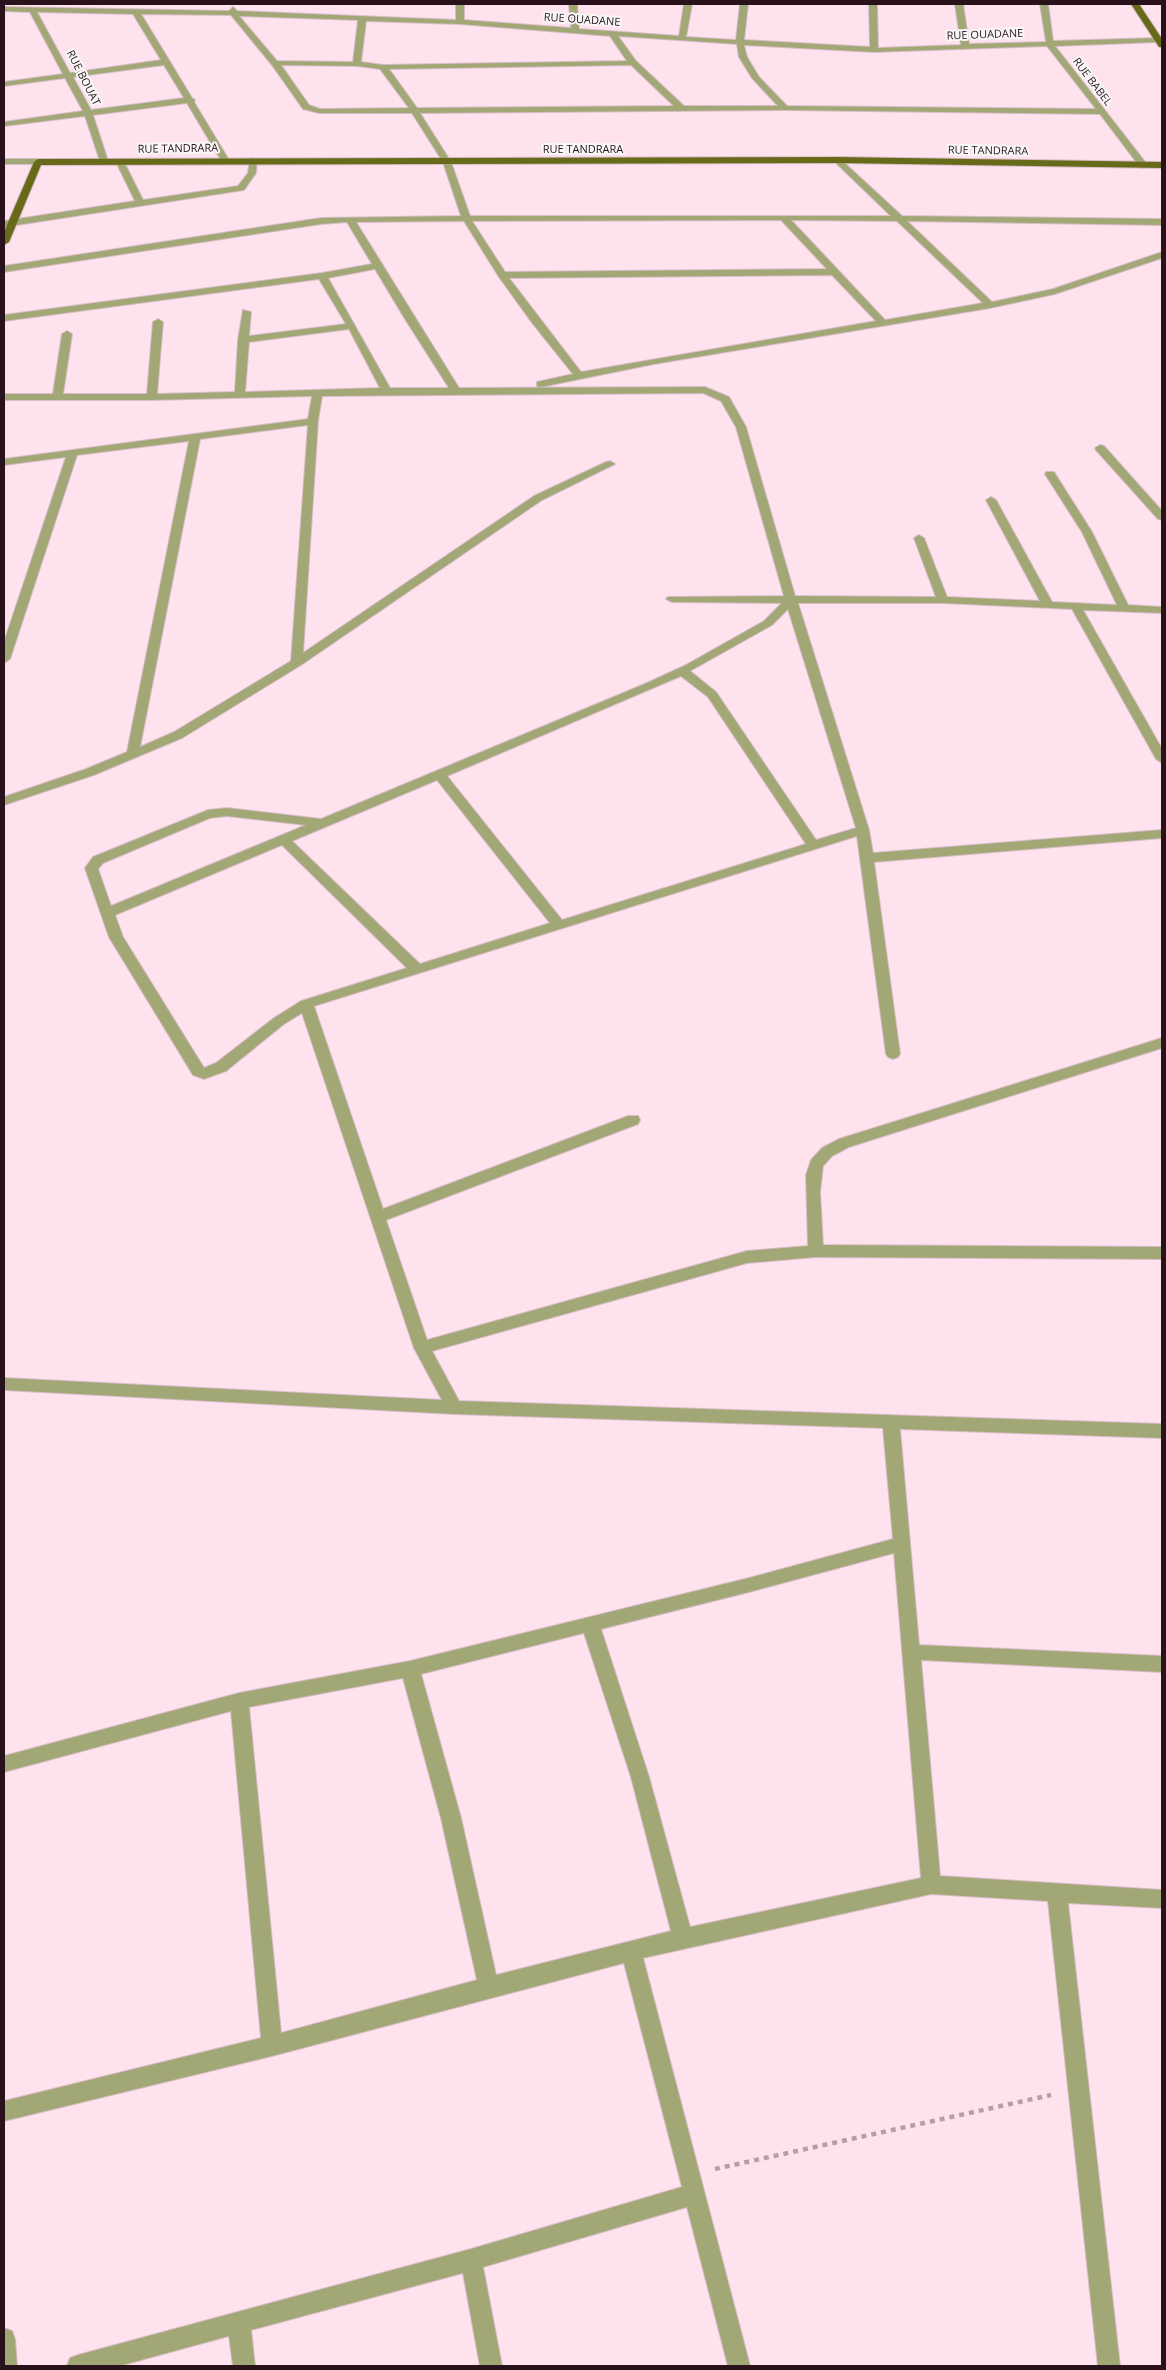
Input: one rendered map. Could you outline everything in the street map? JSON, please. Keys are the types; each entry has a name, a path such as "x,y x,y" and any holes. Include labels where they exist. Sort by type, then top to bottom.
{"main road":[{"path":"1135,4 1160,43"},
{"name":"RUE TANDRARA","path":"38,162 225,160 447,162 838,160 1162,165"},
{"path":"4,242 8,223 38,162"}],"street":[{"path":"234,4 233,14 275,64 306,107 311,110 785,108 1100,112"},
{"path":"460,4 460,22"},
{"path":"573,4 574,30"},
{"path":"682,39 688,4"},
{"path":"744,4 740,42 743,57 750,69 785,108"},
{"path":"873,4 874,50"},
{"path":"959,4 965,47"},
{"name":"RUE BABEL","path":"1044,4 1050,45 1100,112 1143,165"},
{"name":"RUE OUADANE","path":"6,7 32,9 126,8 136,12 342,14 362,18 460,22 682,39 874,50 1160,43"},
{"name":"RUE BOUAT","path":"32,9 88,113 104,162"},
{"path":"136,12 225,160"},
{"path":"357,64 362,18"},
{"path":"612,33 633,63 682,109"},
{"path":"4,84 166,62"},
{"path":"275,64 357,64 383,67 633,63"},
{"path":"383,67 414,109 447,162 466,218 502,275 536,322 579,375"},
{"path":"4,124 190,100"},
{"path":"8,223 241,188 252,173 253,160"},
{"path":"838,160 990,305"},
{"name":"RUE TANDRARA","path":"4,162 38,162"},
{"path":"120,162 141,204"},
{"path":"783,217 882,322"},
{"path":"4,268 321,221 350,219 783,217 1162,222"},
{"path":"350,219 377,266 457,392"},
{"path":"517,390 579,375 990,305 1055,291 1162,255"},
{"path":"4,318 322,276 377,266"},
{"path":"502,275 833,272"},
{"path":"322,276 352,326 387,392"},
{"path":"240,394 246,312"},
{"path":"152,397 158,322"},
{"path":"244,340 352,326"},
{"path":"58,396 67,334"},
{"path":"4,397 152,397 517,390 705,390 725,399 741,427 791,600 863,830 893,1054"},
{"path":"297,663 313,421 317,393"},
{"path":"4,462 313,421"},
{"path":"132,756 195,436"},
{"path":"1100,448 1162,517"},
{"path":"4,659 73,452"},
{"path":"4,801 132,756 178,734 297,663 538,498 610,464"},
{"path":"1050,474 1087,532 1124,608"},
{"path":"991,500 1048,605"},
{"path":"919,538 943,600"},
{"path":"672,599 943,600 1162,610"},
{"path":"107,913 651,686 683,671 768,623 791,600"},
{"path":"1076,607 1162,757"},
{"path":"683,671 712,694 813,845"},
{"path":"439,774 558,924"},
{"path":"320,823 227,812 208,814 98,860 90,868 116,937 198,1071 204,1074 221,1067 279,1022 306,1004 863,830"},
{"path":"866,858 1162,834"},
{"path":"283,839 417,969"},
{"path":"306,1004 422,1348 454,1407"},
{"path":"816,1251 812,1192 813,1175 816,1164 827,1152 844,1143 1162,1043"},
{"path":"378,1217 634,1120"},
{"path":"422,1348 747,1257 816,1251 1162,1253"},
{"path":"4,1384 454,1407 1162,1430"},
{"path":"891,1421 900,1544 931,1885"},
{"path":"4,1764 239,1701 410,1669 749,1585 900,1544"},
{"path":"590,1623 640,1778 683,1938"},
{"path":"910,1652 1162,1664"},
{"path":"410,1669 451,1818 489,1987"},
{"path":"239,1701 272,2046"},
{"path":"4,2111 272,2046 489,1987 683,1938 931,1885 1162,1899"},
{"path":"1057,1893 1109,2366"},
{"path":"631,1951 739,2366"},
{"path":"78,2366 471,2260 691,2184"},
{"path":"471,2260 492,2366"},
{"path":"239,2323 244,2366"},
{"path":"4,2339 6,2366"}],"path":[{"path":"691,2184 1078,2088"}]}
